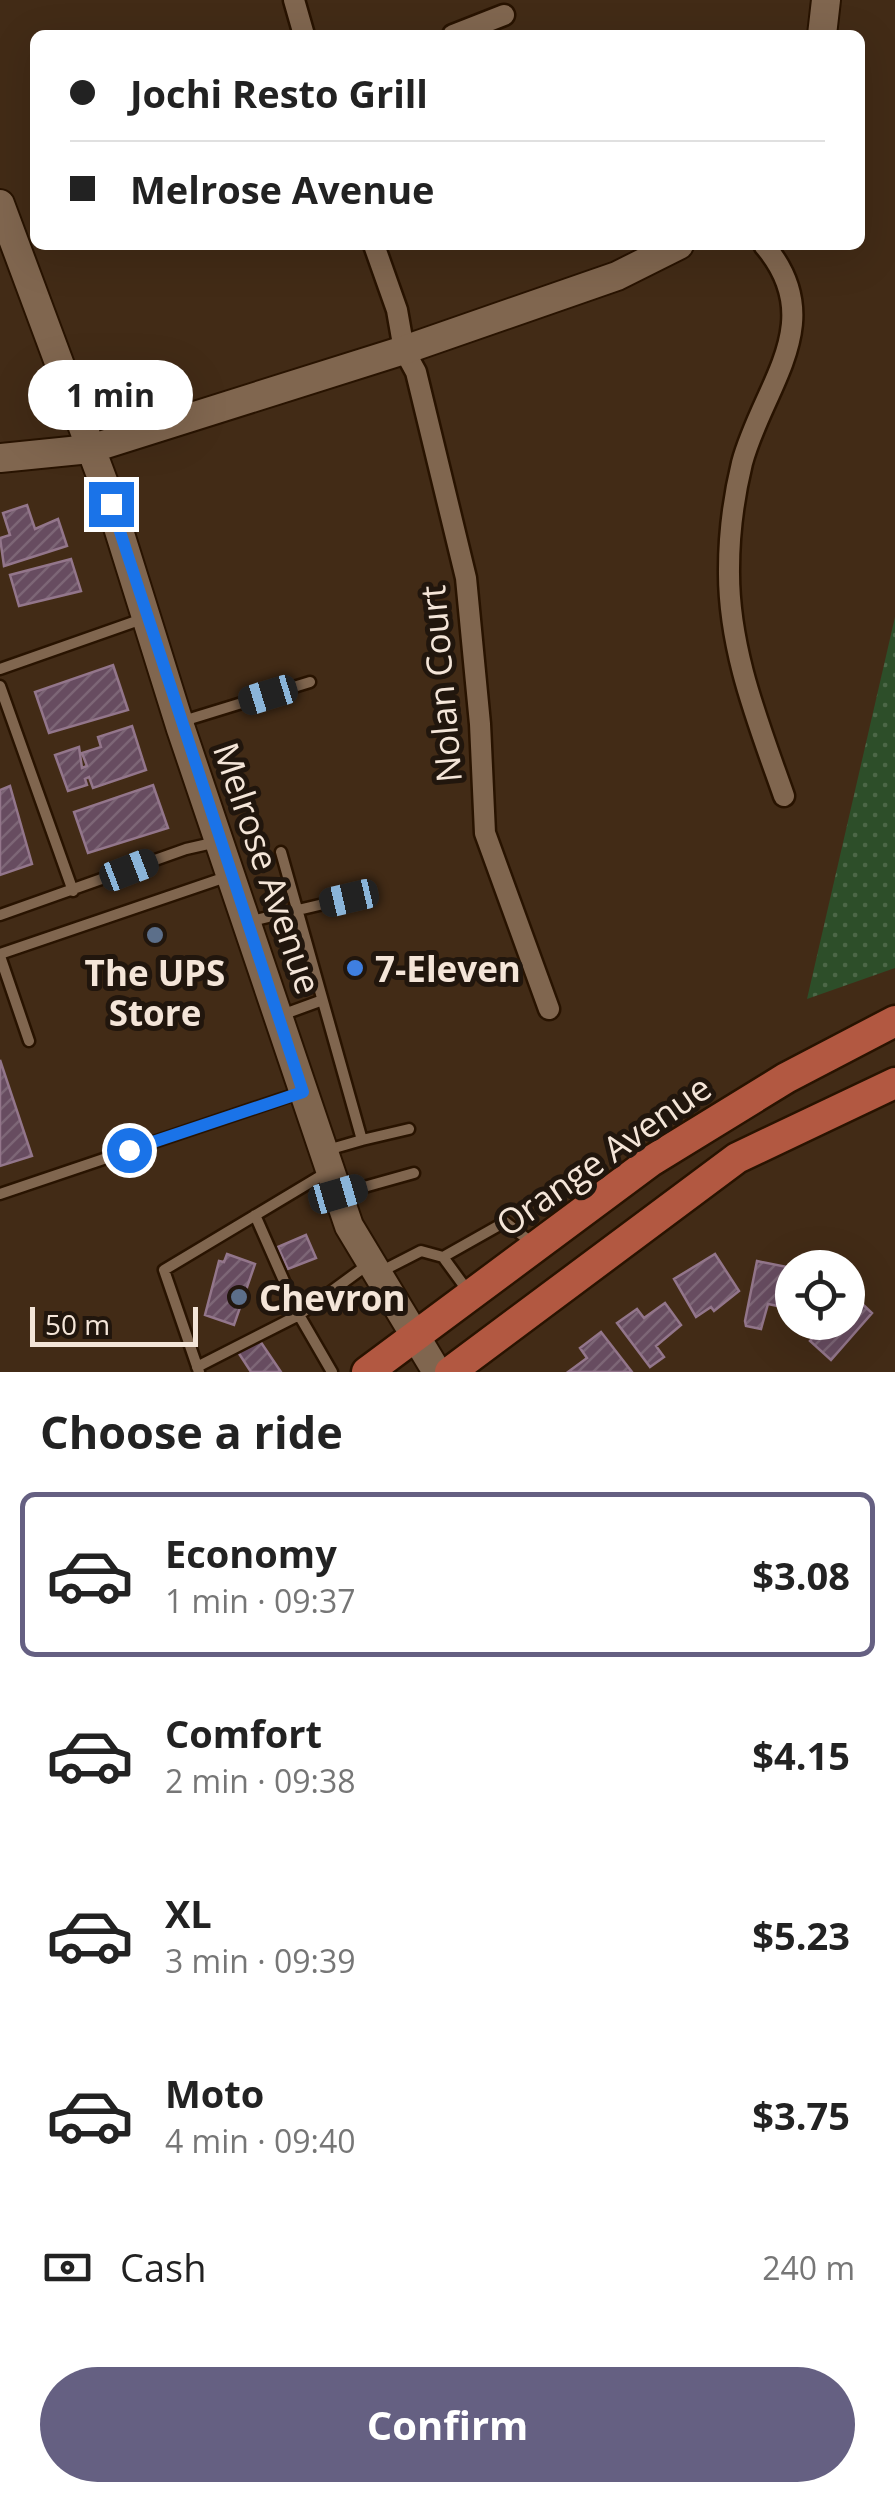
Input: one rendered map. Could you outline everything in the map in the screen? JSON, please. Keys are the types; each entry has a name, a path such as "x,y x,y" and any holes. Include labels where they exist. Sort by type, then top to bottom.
{"main road":[{"name":"Orange Avenue","path":"367,1372 651,1161 786,1078 895,1021"},
{"path":"450,1372 737,1158 895,1083"}],"street":[{"path":"294,0 303,30"},
{"path":"823,30 826,0"},
{"path":"466,30 504,15"},
{"name":"Melrose Avenue","path":"0,204 90,449 348,1226 437,1372"},
{"name":"Nolan Court","path":"376,250 397,310 404,350 416,372 466,578 480,724 485,833 549,1009"},
{"path":"0,458 90,449 404,350 616,276 669,250"},
{"path":"767,250 786,281 795,325 742,463 728,567 738,663 784,796"}],"lane":[{"path":"0,668 147,617"},
{"path":"179,722 310,682"},
{"path":"0,686 73,891"},
{"path":"0,914 186,849 219,842"},
{"path":"281,852 294,911 362,1140"},
{"path":"30,1041 0,955 230,876"},
{"path":"246,922 349,898"},
{"path":"278,1016 320,1001"},
{"path":"0,1194 303,1092"},
{"path":"410,1129 362,1140 330,1172 164,1270 198,1369 299,1315 374,1268 421,1251 443,1256 471,1295"},
{"path":"330,1172 414,1174"},
{"path":"255,1215 299,1315 332,1372"},
{"path":"443,1256 504,1222 536,1246"}],"green space":[{"path":"895,617 895,968 807,999"}],"building":[{"path":"27,505 35,529 58,519 67,546 4,566 0,538 10,535 3,513"},
{"path":"71,559 81,591 19,606 10,575"},
{"path":"113,665 128,710 49,733 35,692"},
{"path":"132,726 146,770 93,788 89,777 85,779 87,785 68,791 55,755 79,747 82,768 87,766 82,753 101,747 98,737"},
{"path":"153,785 168,828 88,853 74,812"},
{"path":"10,786 32,864 0,875 0,790"},
{"path":"0,1060 32,1156 0,1166"},
{"path":"306,1235 316,1258 288,1269 278,1247"},
{"path":"227,1254 255,1264 234,1325 205,1315 219,1261 224,1262"},
{"path":"715,1254 739,1291 714,1311 711,1307 696,1317 674,1279"},
{"path":"757,1261 775,1265 775,1305 768,1304 761,1329 746,1326"},
{"path":"665,1303 681,1325 656,1346 664,1357 650,1367 617,1323 637,1309 644,1318"},
{"path":"601,1332 632,1372 568,1372 587,1358 580,1348"},
{"path":"258,1338 281,1372 251,1372 238,1352"},
{"path":"811,1340 848,1340 831,1360"}],"place":[{"name":"The UPS Store","path":"155,935"},
{"name":"7-Eleven","path":"355,968"},
{"name":"Chevron","path":"239,1297"}],"route":[{"path":"111,504 303,1092 129,1150"}]}
